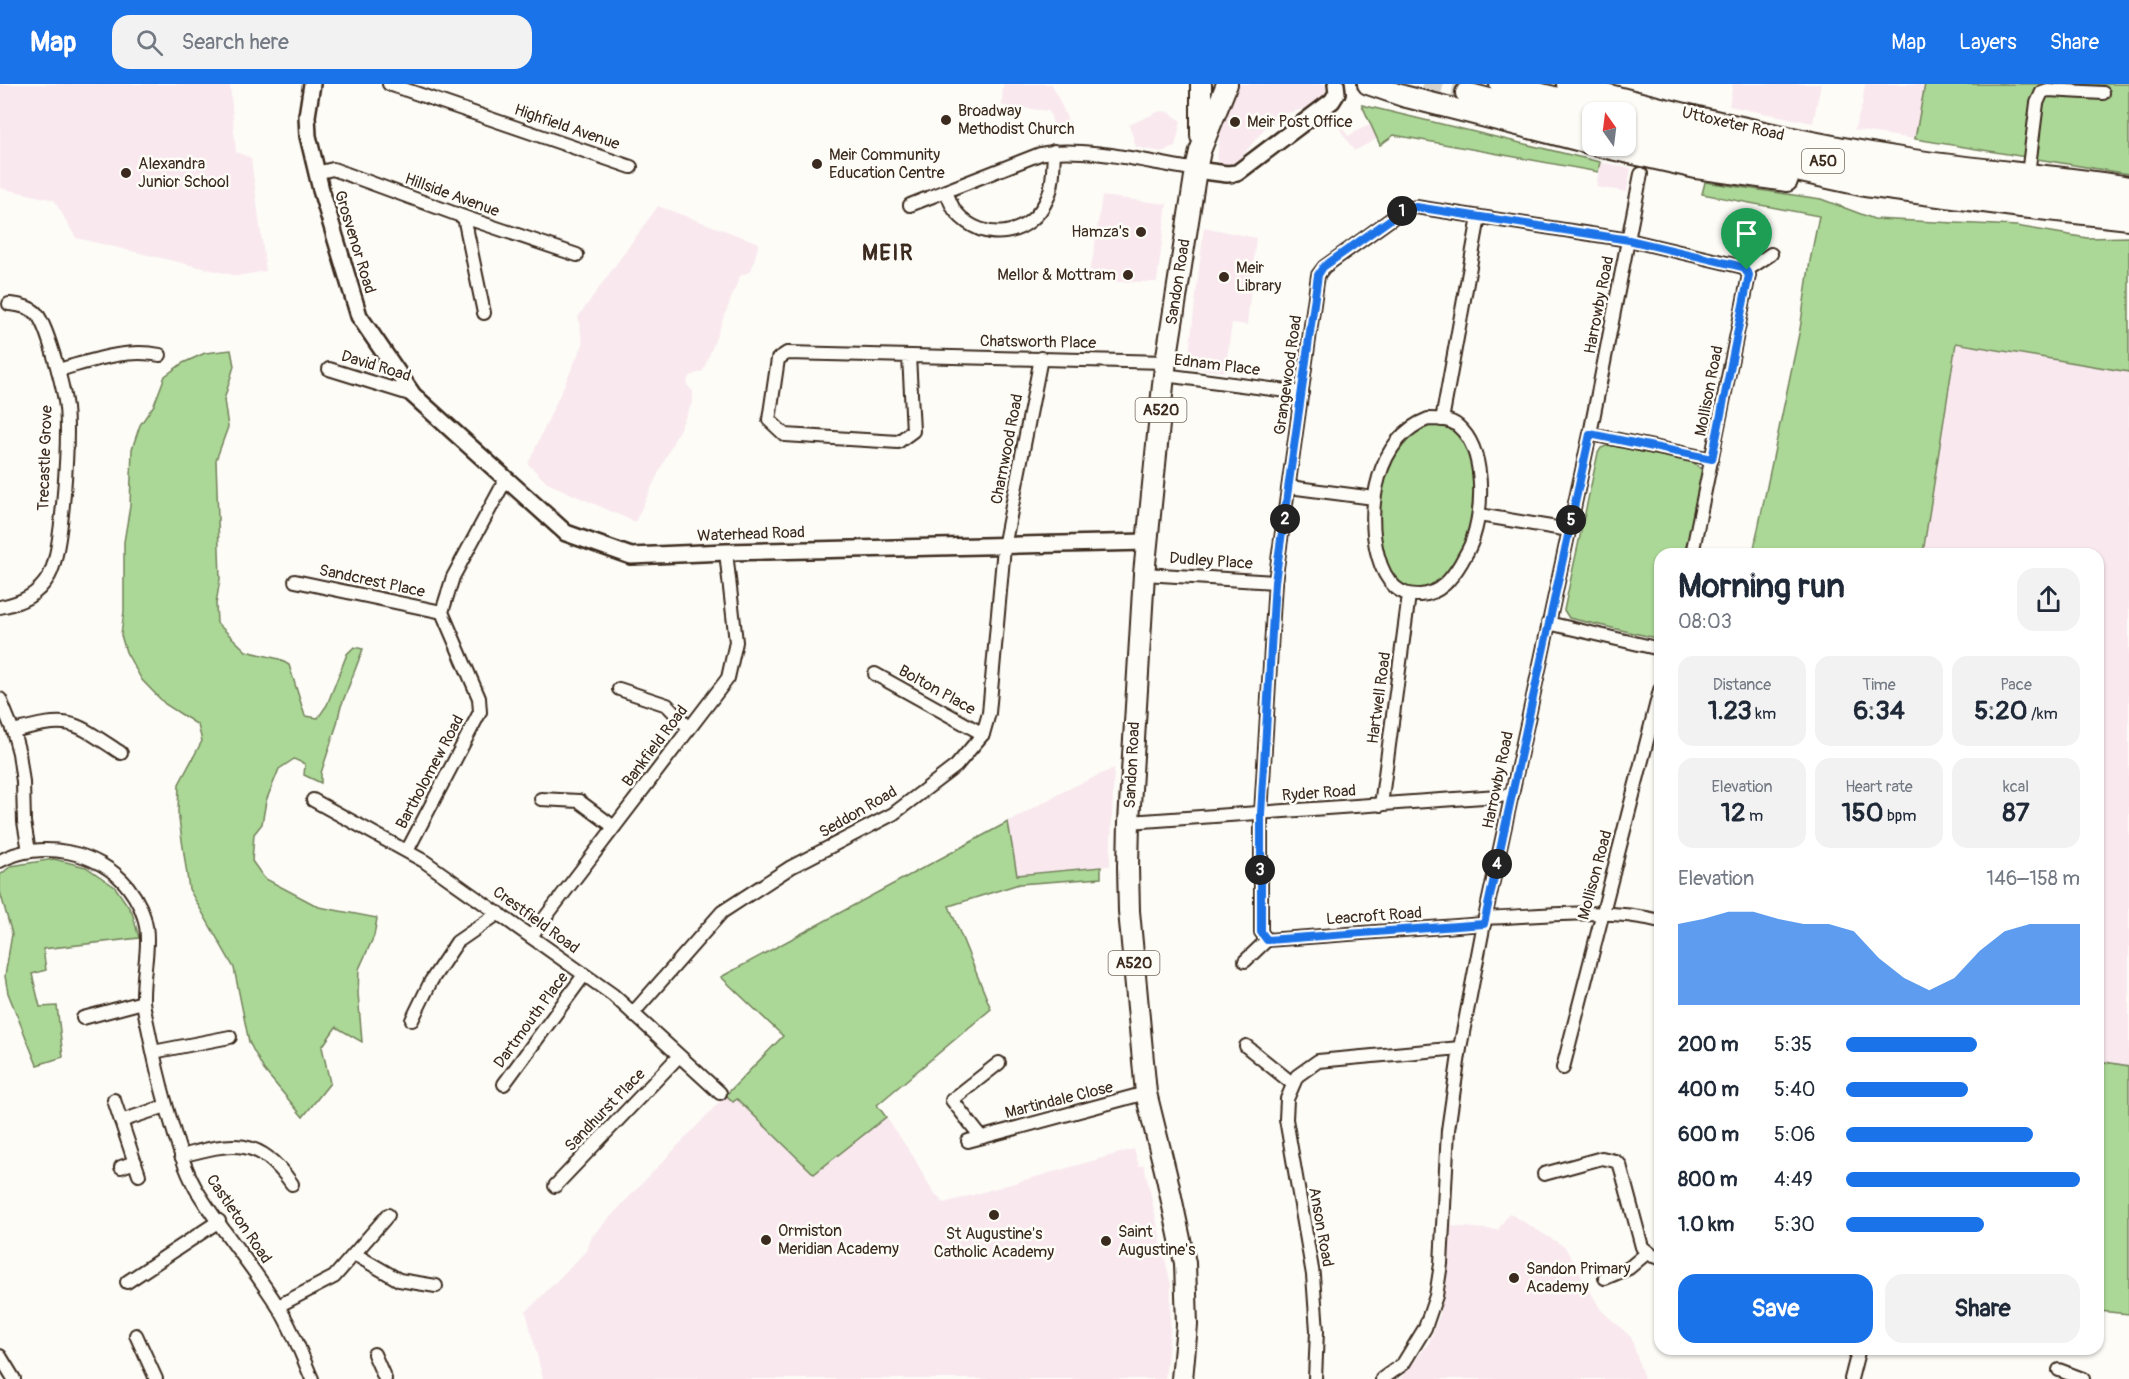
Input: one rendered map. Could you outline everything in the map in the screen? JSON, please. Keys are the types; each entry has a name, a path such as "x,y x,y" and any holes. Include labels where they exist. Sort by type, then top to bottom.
{"highway":[{"name":"Sandon Road","path":"1182,1379 1187,1325 1185,1263 1146,1093 1129,911 1129,822 1147,543 1166,368 1198,160 1202,84"},
{"name":"Sandon Road","path":"1198,160 1227,84"},
{"path":"1368,84 1403,96 1582,141"},
{"path":"1500,84 1582,104"},
{"name":"Uttoxeter Road","path":"1567,84 1818,143 1914,160 2129,187"},
{"path":"1466,93 1582,123"},
{"name":"A50","path":"1636,118 1716,138 1872,171 2022,191 2129,202"},
{"name":"A50","path":"1636,136 1865,186 2041,210 2129,219"},
{"path":"1636,154 1696,168 1827,185 1865,186"}],"street":[{"name":"Grosvenor Road","path":"312,84 308,108 308,136 316,173 359,316 413,395"},
{"name":"Highfield Avenue","path":"389,84 632,167"},
{"path":"910,205 1040,154 1054,151 1198,160 1227,174 1237,173 1332,101 1337,93 1336,84"},
{"path":"2036,175 2037,103 2042,92 2048,90 2103,93"},
{"path":"946,191 954,209 964,220 977,228 1003,233 1015,230 1025,226 1035,217 1047,198 1052,185 1054,151"},
{"name":"Hillside Avenue","path":"316,173 333,169 577,255"},
{"name":"Harrowby Road","path":"1382,1379 1402,1364 1425,1328 1436,1296 1441,1264 1448,1130 1460,1048 1548,623 1590,434 1641,174"},
{"name":"Grangewood Road","path":"1261,814 1275,582 1318,275 1323,267 1405,209 1416,207 1629,240"},
{"path":"464,217 484,313"},
{"path":"1442,420 1479,217"},
{"path":"1629,240 1743,267 1747,270 1771,254"},
{"name":"Mollison Road","path":"1693,548 1749,275 1747,270"},
{"name":"Trecastle Grove","path":"0,607 21,602 39,590 55,563 64,481 66,408 58,370 38,315 28,308 9,304"},
{"path":"58,370 124,353 144,352 160,355"},
{"name":"Chatsworth Place","path":"909,356 914,431 898,442 785,435 770,420 778,359 787,353 1041,358 1166,368"},
{"name":"Charnwood Road","path":"1004,547 1041,358"},
{"name":"Ednam Place","path":"1166,368 1302,393"},
{"name":"David Road","path":"329,369 413,395"},
{"name":"Waterhead Road","path":"413,395 566,533 631,556 1147,543"},
{"path":"1428,419 1442,420 1458,426 1467,436 1473,448 1480,479 1479,515 1472,541 1448,582 1426,595 1409,595 1391,584 1380,562 1373,529 1374,498 1383,468 1405,433 1414,424 1428,419"},
{"path":"1590,434 1712,459"},
{"path":"442,612 453,577 506,479"},
{"path":"1289,487 1374,498"},
{"path":"1479,515 1569,530"},
{"name":"Seddon Road","path":"633,1013 722,912 791,867 893,814 957,766 983,734 989,713 1004,547"},
{"name":"Bankfield Road","path":"531,936 728,678 736,642 726,552"},
{"name":"Dudley Place","path":"1144,574 1275,582"},
{"name":"Sandcrest Place","path":"296,581 442,612"},
{"name":"Hartwell Road","path":"1381,805 1409,595"},
{"name":"Bartholomew Road","path":"407,851 480,712 479,698 442,612"},
{"path":"1548,623 1654,648"},
{"name":"Bolton Place","path":"875,674 983,734"},
{"path":"620,689 667,705 689,728"},
{"path":"0,699 19,753 23,782 24,822 29,851"},
{"name":"Mollison Road","path":"1563,1068 1654,713"},
{"path":"13,731 50,722 68,722 83,728 121,753"},
{"name":"Ryder Road","path":"1129,822 1512,795"},
{"path":"541,799 579,801 614,827"},
{"name":"Crestfield Road","path":"314,800 424,861 613,995 720,1093"},
{"path":"1245,961 1267,940 1261,932 1261,814"},
{"name":"Castleton Road","path":"0,861 11,855 29,851 51,850 73,854 92,860 112,871 127,885 137,900 144,915 148,935 143,1002 157,1070 181,1156 196,1189 278,1306 312,1379"},
{"path":"412,1020 431,981 457,942 499,913"},
{"name":"Leacroft Road","path":"1267,940 1602,913 1654,920"},
{"name":"Dartmouth Place","path":"504,1084 584,975"},
{"path":"83,1018 143,1002"},
{"path":"153,1052 230,1037"},
{"path":"1246,1046 1293,1083 1297,1076 1318,1061 1460,1048"},
{"name":"Sandhurst Place","path":"555,1186 680,1056"},
{"path":"981,1137 952,1100 999,1063"},
{"name":"Anson Road","path":"1293,1083 1287,1099 1286,1119 1313,1275 1317,1331 1315,1379"},
{"name":"Martindale Close","path":"968,1141 1146,1093"},
{"path":"114,1100 139,1175"},
{"path":"121,1121 166,1106"},
{"path":"181,1156 217,1146 250,1148 280,1167 292,1184"},
{"path":"1544,1174 1602,1158 1615,1161 1620,1166 1641,1247 1654,1255"},
{"path":"121,1167 135,1162"},
{"path":"278,1306 334,1277 356,1255 388,1215"},
{"path":"127,1282 219,1221"},
{"path":"1605,1278 1629,1268 1648,1252"},
{"path":"356,1255 399,1280 436,1286"},
{"path":"136,1335 156,1379"},
{"path":"374,1354 385,1379"},
{"path":"1851,1379 1857,1355"},
{"path":"0,1356 14,1379"},
{"path":"2059,1370 2083,1379"}],"shaded area":[{"name":"Alexandra Junior School","path":"0,84 230,84 236,152 251,158 266,271 237,276 76,238 54,200 0,188"},
{"path":"1003,84 1052,84 1071,127 1056,132 1049,111 1002,106"},
{"path":"1236,84 1324,84 1326,93 1319,103 1287,113 1265,128 1234,166 1223,167 1217,159 1220,134 1225,109"},
{"path":"1733,84 1821,84 1813,123 1729,106"},
{"path":"1865,84 1925,84 1915,139 1854,130 1862,105"},
{"path":"1160,111 1169,112 1181,121 1175,147 1161,152 1136,147 1129,125"},
{"path":"1333,113 1348,136 1370,124 1377,139 1354,151 1331,116"},
{"path":"1600,162 1631,168 1627,192 1596,187"},
{"path":"1102,196 1167,204 1157,282 1086,282 1093,257"},
{"path":"658,206 759,243 751,271 740,276 703,371 688,379 687,385 693,391 693,401 635,522 547,483 528,464 583,344 578,317"},
{"path":"1204,227 1256,238 1247,325 1232,323 1225,372 1193,368 1188,362"},
{"path":"1956,343 2129,372 2129,1066 2104,1062 2104,548 1924,548"},
{"path":"1114,768 1110,866 1017,875 1008,822 1062,792"},
{"name":"Ormiston Meridian Academy","path":"726,1095 733,1102 736,1099 814,1174 886,1117 913,1156 933,1192 944,1203 1134,1149 1139,1166 1144,1165 1171,1285 1170,1332 1165,1379 543,1379 526,1312 587,1250 592,1236"},
{"name":"Sandon Primary Academy","path":"1509,1213 1565,1247 1601,1310 1631,1337 1644,1379 1400,1379 1429,1343 1440,1314 1451,1226 1498,1230"}],"green space":[{"path":"1925,84 2129,84 2129,174 1915,139"},
{"path":"1362,105 1600,162 1598,172 1394,135 1380,145"},
{"path":"1705,182 1821,199 1874,219 2016,226 2087,238 2129,237 2129,372 1956,343 1924,548 1754,548 1800,329 1819,216 1702,194"},
{"path":"231,350 234,366 224,400 228,427 216,460 220,579 216,604 217,623 246,651 279,659 289,665 305,716 318,718 327,705 347,654 354,647 363,649 340,709 321,773 321,783 304,775 305,764 294,759 279,769 266,801 262,824 254,834 252,861 264,878 319,907 377,918 374,936 359,969 358,993 362,1042 336,1027 322,1047 330,1083 303,1117 264,1070 249,1042 234,968 189,889 178,812 179,784 202,741 198,725 165,704 142,680 126,652 121,635 124,611 124,542 130,506 132,449 140,425 154,405 165,376 183,363 205,353"},
{"path":"1429,424 1449,427 1455,431 1469,450 1475,477 1474,506 1468,536 1456,562 1441,581 1423,590 1402,586 1390,573 1381,541 1379,509 1385,475 1391,460 1409,436"},
{"path":"1609,445 1694,463 1704,475 1687,548 1654,548 1654,638 1569,618 1564,610 1598,453 1601,448"},
{"path":"1008,822 1017,875 1101,867 1101,878 1019,884 949,906 991,1009 877,1105 886,1117 814,1174 737,1099 733,1102 726,1095 783,1036 721,977"},
{"path":"54,859 86,867 115,887 132,912 139,938 43,949 46,970 32,974 40,1007 57,1006 63,1057 37,1065 8,993 5,976 12,934 0,892 0,875 11,866"},
{"path":"2104,1062 2129,1066 2129,1314 2104,1312"}],"tunnel":[{"path":"1423,84 1466,93"}],"place":[{"name":"Broadway Methodist Church","path":"946,120"},
{"name":"Meir Post Office","path":"1235,122"},
{"name":"Meir Community Education Centre","path":"817,164"},
{"name":"Alexandra Junior School","path":"126,173"},
{"name":"Hamza's","path":"1141,232"},
{"name":"Mellor & Mottram","path":"1128,275"},
{"name":"Meir Library","path":"1224,277"},
{"name":"St Augustine's Catholic Academy","path":"994,1215"},
{"name":"Ormiston Meridian Academy","path":"766,1240"},
{"name":"Saint Augustine's","path":"1106,1241"},
{"name":"Sandon Primary Academy","path":"1514,1278"}],"district":[{"name":"MEIR","path":"888,253"}],"route":[{"path":"1416,207 1629,240 1743,267 1747,270 1749,275 1712,459 1590,434 1484,924 1267,940 1261,932 1261,814 1275,582 1318,275 1323,267 1405,209 1416,207"}]}
